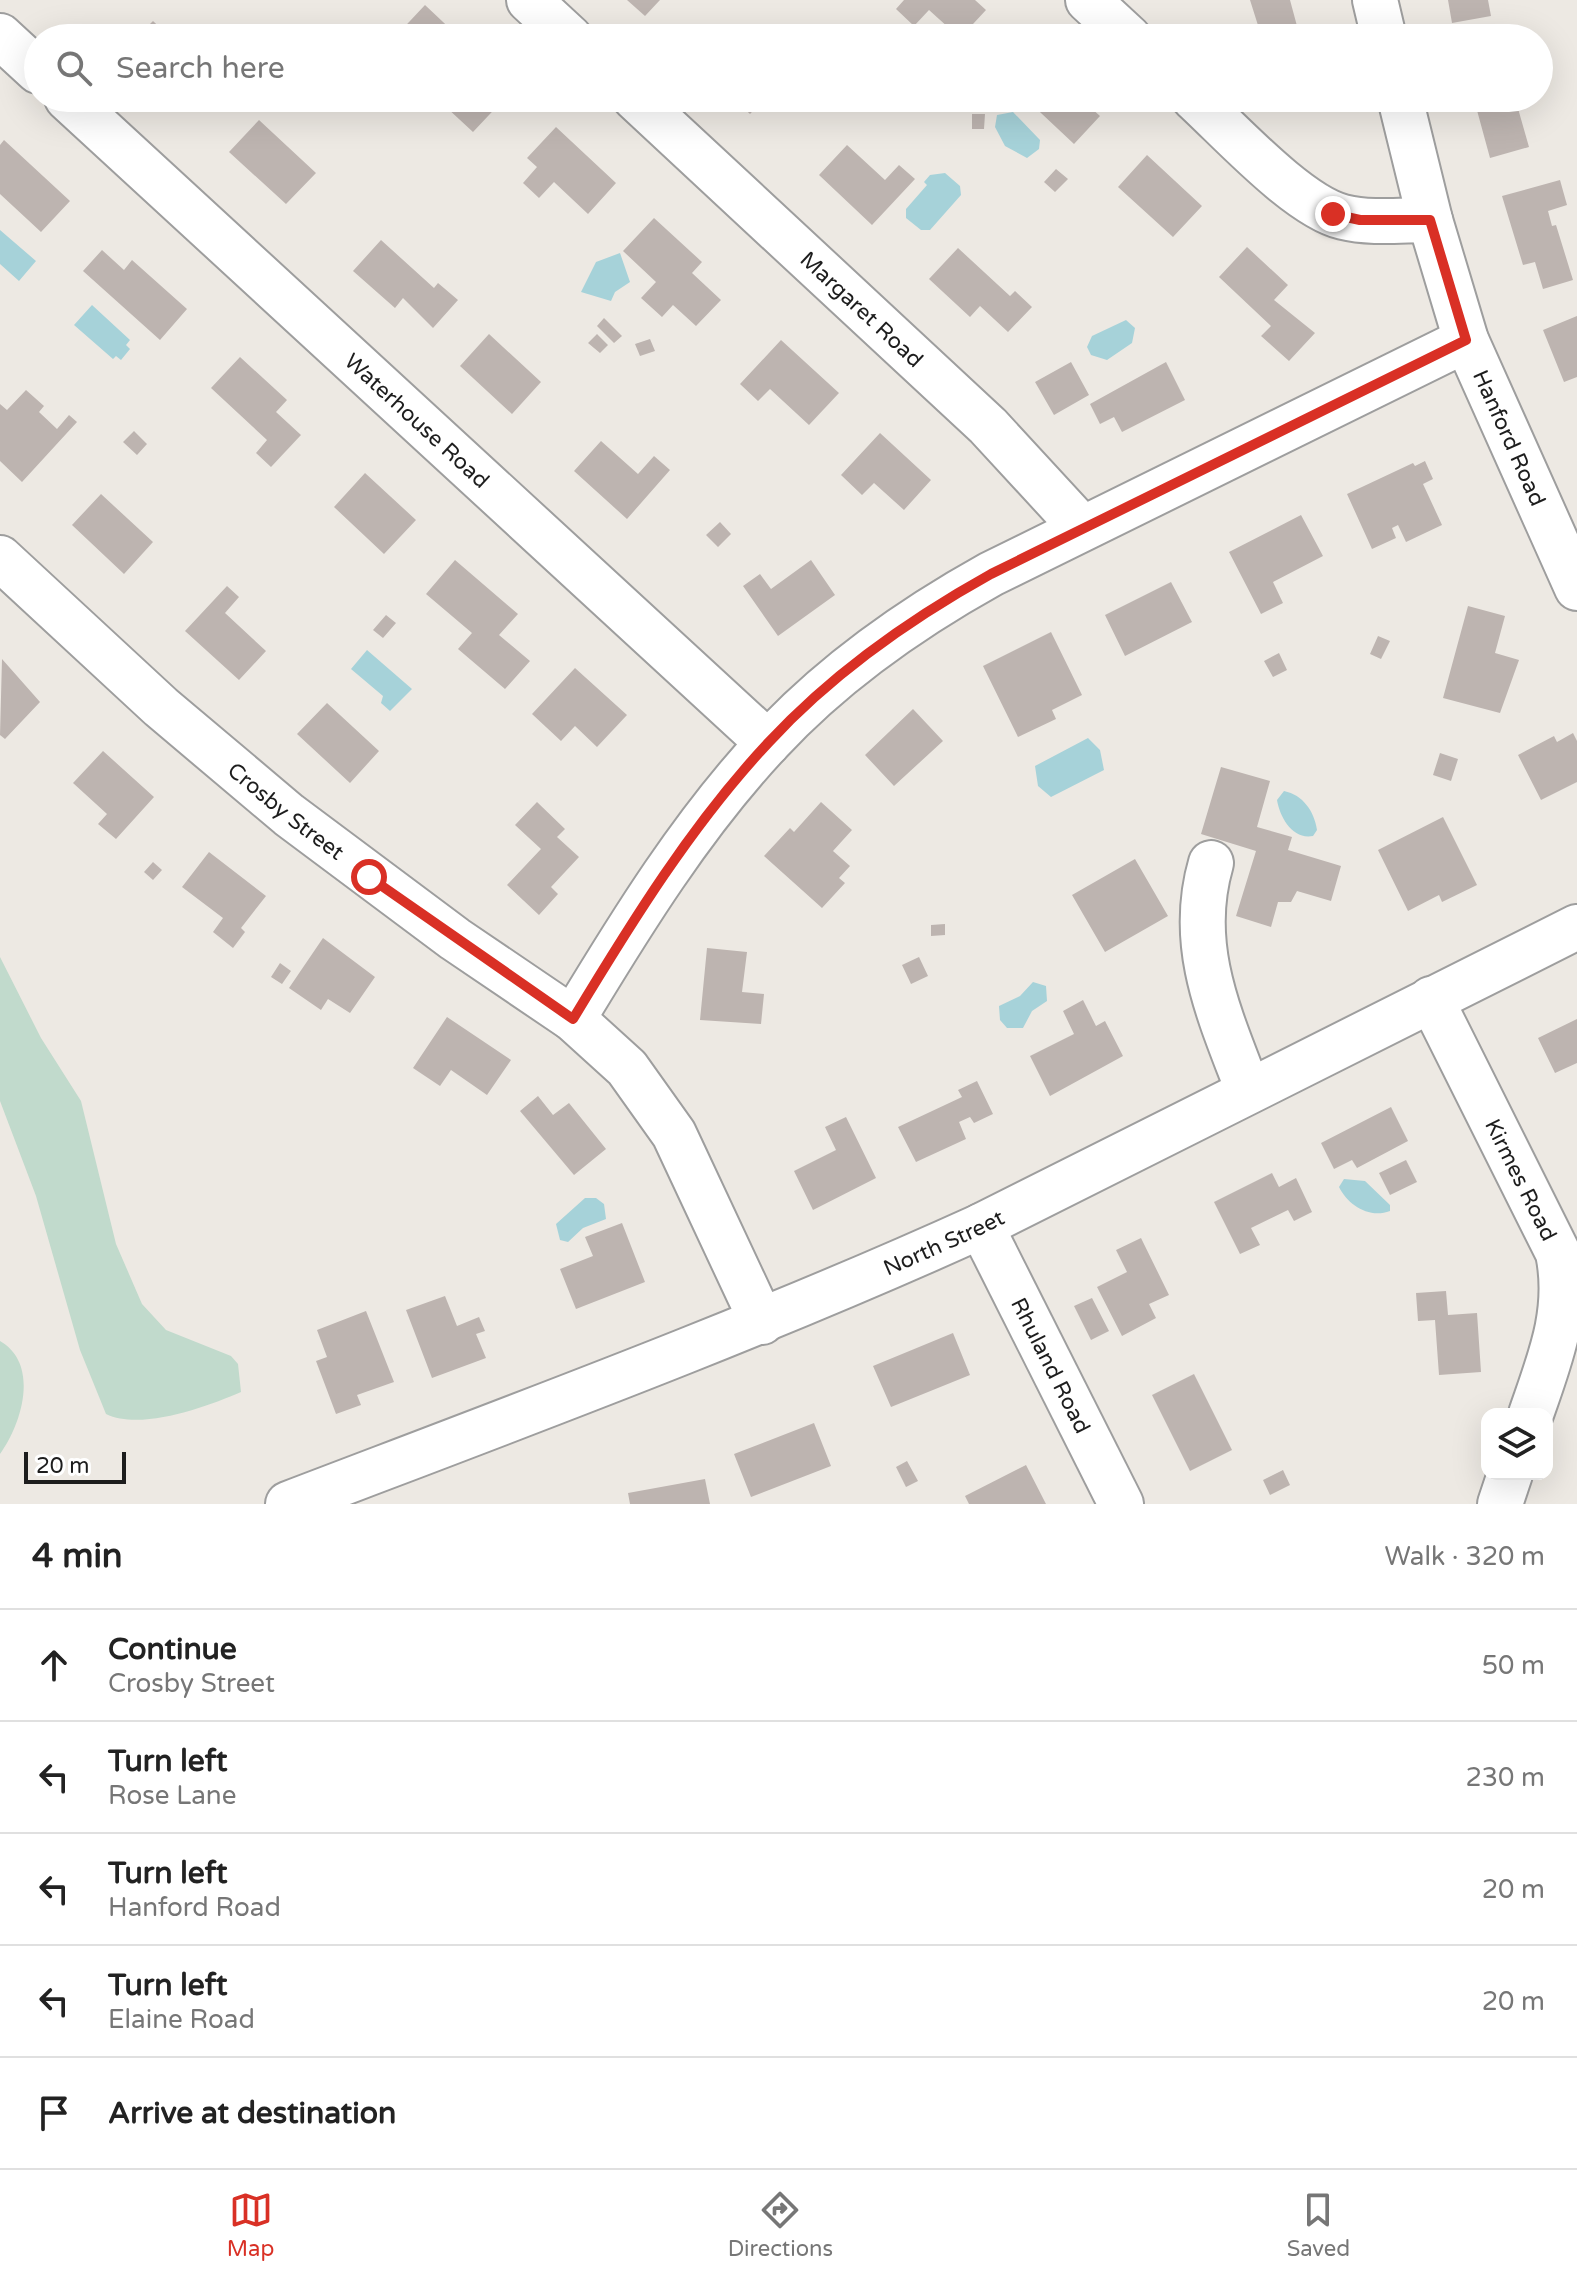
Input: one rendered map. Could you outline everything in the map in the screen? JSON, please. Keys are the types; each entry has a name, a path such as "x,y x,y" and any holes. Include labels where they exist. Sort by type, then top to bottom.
{"street":[{"path":"529,0 555,24"},
{"path":"1088,0 1114,24"},
{"path":"1375,0 1381,24"},
{"path":"0,36 24,58"},
{"name":"Waterhouse Road","path":"82,112 768,743"},
{"name":"Margaret Road","path":"650,112 988,426 1082,528"},
{"path":"1209,112 1301,195 1324,210 1360,220 1430,220"},
{"name":"Hanford Road","path":"1403,112 1430,220 1466,340 1577,588"},
{"path":"573,1019 671,865 768,743 866,654 908,624 991,574 1466,340"},
{"name":"Crosby Street","path":"0,558 161,707 289,815 455,939 573,1019 627,1068 666,1118 762,1322"},
{"path":"1211,863 1201,897 1212,997 1248,1090"},
{"name":"North Street","path":"288,1504 762,1322 981,1226 1577,927"},
{"name":"Kirmes Road","path":"1431,999 1564,1231 1560,1327 1533,1408"},
{"name":"Rhuland Road","path":"981,1226 1121,1504"},
{"path":"1500,1504 1508,1480"}],"green space":[{"path":"0,957 41,1038 81,1101 116,1244 142,1304 166,1330 231,1356 238,1364 241,1392 174,1415 137,1420 106,1414 80,1350 36,1196 0,1101"},
{"path":"0,1341 12,1351 20,1364 23,1395 15,1427 0,1454"}],"water":[{"path":"1013,112 1040,140 1039,149 1027,158 1005,146 995,127 997,115"},
{"path":"945,173 960,186 961,195 930,230 921,230 906,218 906,209 927,185 924,182 930,175"},
{"path":"0,230 36,261 19,281 0,264"},
{"path":"620,253 630,282 615,292 611,301 581,292 596,262"},
{"path":"92,305 130,340 126,345 130,349 121,360 116,356 113,359 74,325"},
{"path":"1126,320 1135,328 1132,343 1107,360 1091,355 1087,347 1092,336"},
{"path":"367,650 412,689 390,711 381,703 383,696 351,669"},
{"path":"1088,738 1100,750 1104,770 1051,797 1038,786 1035,766"},
{"path":"1284,791 1297,796 1310,810 1317,830 1313,836 1299,835 1284,820 1277,800"},
{"path":"1033,982 1046,986 1047,1001 1032,1011 1023,1028 1007,1028 1000,1020 999,1006 1020,996"},
{"path":"1344,1179 1365,1181 1390,1205 1390,1211 1367,1212 1354,1205 1339,1187"},
{"path":"585,1198 596,1198 604,1204 606,1219 583,1228 568,1242 560,1240 556,1224"}],"building":[{"path":"627,0 660,0 645,16"},
{"path":"904,0 975,0 986,10 973,24 944,24 929,10 916,24 912,24 896,9"},
{"path":"1250,0 1290,0 1296,24 1258,24"},
{"path":"1448,0 1488,0 1491,16 1452,23"},
{"path":"425,5 445,24 407,24"},
{"path":"451,112 492,112 473,132"},
{"path":"1040,112 1096,112 1100,116 1074,144"},
{"path":"1477,112 1519,112 1529,147 1490,158"},
{"path":"972,114 985,114 984,129 972,129"},
{"path":"259,120 316,173 286,204 229,152"},
{"path":"556,127 616,183 588,214 554,182 539,198 523,183 537,167 527,158"},
{"path":"4,140 70,201 41,232 0,194 0,145"},
{"path":"847,145 885,180 899,165 915,179 872,225 819,175"},
{"path":"1147,155 1202,206 1173,237 1118,187"},
{"path":"1056,169 1068,179 1055,192 1044,182"},
{"path":"1560,180 1567,205 1548,211 1552,226 1556,225 1573,280 1543,289 1535,262 1523,265 1502,196"},
{"path":"654,218 702,262 692,273 721,300 696,326 673,305 662,317 641,298 656,282 623,251"},
{"path":"381,240 434,288 438,283 458,300 433,328 403,298 395,308 353,271"},
{"path":"1247,247 1288,285 1274,300 1315,333 1289,361 1261,336 1271,326 1219,277"},
{"path":"958,248 1010,296 1015,291 1032,307 1008,332 980,306 970,317 929,279"},
{"path":"102,250 124,270 132,260 187,309 160,340 83,271"},
{"path":"1577,316 1577,377 1564,382 1543,330"},
{"path":"604,318 622,336 614,343 597,326"},
{"path":"489,334 541,382 512,414 460,366"},
{"path":"597,334 608,345 600,353 588,343"},
{"path":"650,339 655,351 640,356 635,344"},
{"path":"781,340 839,393 809,425 770,389 758,401 740,384"},
{"path":"240,357 287,400 276,412 301,435 271,467 256,453 267,440 211,388"},
{"path":"1071,362 1089,395 1054,415 1035,382"},
{"path":"1166,362 1185,400 1122,432 1114,417 1100,424 1090,404"},
{"path":"26,390 44,406 39,412 57,429 69,415 77,422 22,482 0,461 0,404 7,410"},
{"path":"134,431 147,444 137,455 123,442"},
{"path":"880,433 931,480 904,510 874,483 862,495 841,475"},
{"path":"601,441 638,474 654,456 670,470 627,519 574,471"},
{"path":"1425,461 1433,479 1423,484 1442,525 1406,542 1398,525 1392,528 1396,538 1372,549 1347,494 1413,463 1415,466"},
{"path":"365,473 416,520 384,554 334,507"},
{"path":"101,494 153,542 124,574 72,525"},
{"path":"1301,515 1323,556 1273,582 1283,603 1261,614 1229,552"},
{"path":"720,522 731,534 718,547 706,535"},
{"path":"455,560 518,614 499,635 530,661 505,689 458,649 472,633 426,594"},
{"path":"811,560 835,595 778,636 743,586 760,574 771,589"},
{"path":"1171,582 1192,622 1125,656 1105,615"},
{"path":"227,586 239,597 225,613 266,651 239,680 185,631"},
{"path":"1468,606 1505,616 1495,653 1519,660 1500,713 1443,698"},
{"path":"386,615 396,623 383,638 373,630"},
{"path":"1051,632 1082,695 1052,710 1056,719 1018,737 983,666"},
{"path":"1378,636 1390,641 1381,659 1370,654"},
{"path":"1279,653 1287,670 1273,677 1264,661"},
{"path":"2,659 40,702 5,739 0,735"},
{"path":"575,668 627,715 597,747 575,726 561,741 532,714"},
{"path":"327,703 379,751 350,783 297,734"},
{"path":"913,709 943,741 894,786 865,755"},
{"path":"1573,733 1577,741 1577,782 1541,800 1518,755 1554,736 1557,742"},
{"path":"103,751 154,797 116,839 98,824 107,814 73,783"},
{"path":"1440,753 1458,759 1451,781 1433,775"},
{"path":"1221,767 1270,781 1257,827 1292,837 1288,850 1341,866 1331,901 1297,891 1291,902 1278,902 1271,927 1236,916 1256,851 1201,834"},
{"path":"537,802 565,829 557,837 579,857 551,887 558,894 539,915 507,885 541,849 515,825"},
{"path":"821,802 852,830 833,851 850,866 839,878 845,883 822,908 764,856 790,828 794,832"},
{"path":"1443,817 1477,885 1442,902 1439,895 1408,911 1378,850"},
{"path":"209,852 266,896 241,928 245,932 233,948 213,932 223,918 182,887"},
{"path":"1135,859 1168,916 1105,952 1072,895"},
{"path":"153,862 162,870 153,880 144,872"},
{"path":"945,924 945,935 931,936 931,925"},
{"path":"323,938 375,977 350,1013 328,999 321,1010 289,988"},
{"path":"707,948 747,952 742,992 764,994 761,1024 700,1020"},
{"path":"919,957 928,976 911,984 902,965"},
{"path":"280,963 291,971 282,984 271,977"},
{"path":"1083,1000 1096,1026 1105,1021 1123,1056 1050,1096 1030,1056 1074,1034 1063,1011"},
{"path":"447,1017 511,1060 487,1095 451,1070 440,1086 413,1068"},
{"path":"1577,1019 1577,1063 1555,1073 1538,1038"},
{"path":"977,1081 993,1114 974,1123 970,1117 959,1122 966,1139 916,1162 898,1127 962,1097 958,1090"},
{"path":"538,1096 553,1115 569,1103 606,1149 574,1175 520,1111"},
{"path":"1391,1107 1408,1141 1357,1168 1352,1160 1334,1169 1321,1143"},
{"path":"846,1117 876,1178 813,1210 794,1171 836,1150 825,1127"},
{"path":"1406,1160 1417,1182 1390,1195 1379,1173"},
{"path":"1272,1173 1279,1187 1296,1178 1312,1212 1294,1221 1288,1210 1251,1228 1260,1245 1240,1254 1214,1202"},
{"path":"622,1223 645,1282 576,1309 560,1269 593,1256 585,1237"},
{"path":"1141,1238 1169,1295 1149,1304 1156,1318 1122,1336 1097,1287 1127,1272 1116,1250"},
{"path":"1446,1291 1448,1315 1477,1313 1481,1372 1439,1375 1435,1320 1418,1321 1416,1293"},
{"path":"445,1296 457,1326 479,1317 485,1331 476,1334 486,1358 432,1378 406,1310"},
{"path":"1092,1298 1109,1331 1091,1340 1074,1306"},
{"path":"366,1311 394,1382 357,1395 361,1405 336,1414 316,1361 327,1357 317,1330"},
{"path":"953,1333 970,1375 891,1407 873,1366"},
{"path":"1194,1374 1232,1450 1190,1471 1152,1395"},
{"path":"814,1423 831,1466 751,1497 734,1454"},
{"path":"907,1461 918,1481 906,1487 896,1467"},
{"path":"1026,1465 1046,1504 969,1504 965,1496"},
{"path":"1283,1470 1290,1485 1270,1495 1263,1480"},
{"path":"705,1479 710,1504 630,1504 628,1493"}],"route":[{"path":"369,877 573,1019 640,910 737,780 803,708 866,654 945,599 991,574 1466,340 1430,220 1360,220 1333,214"}]}
